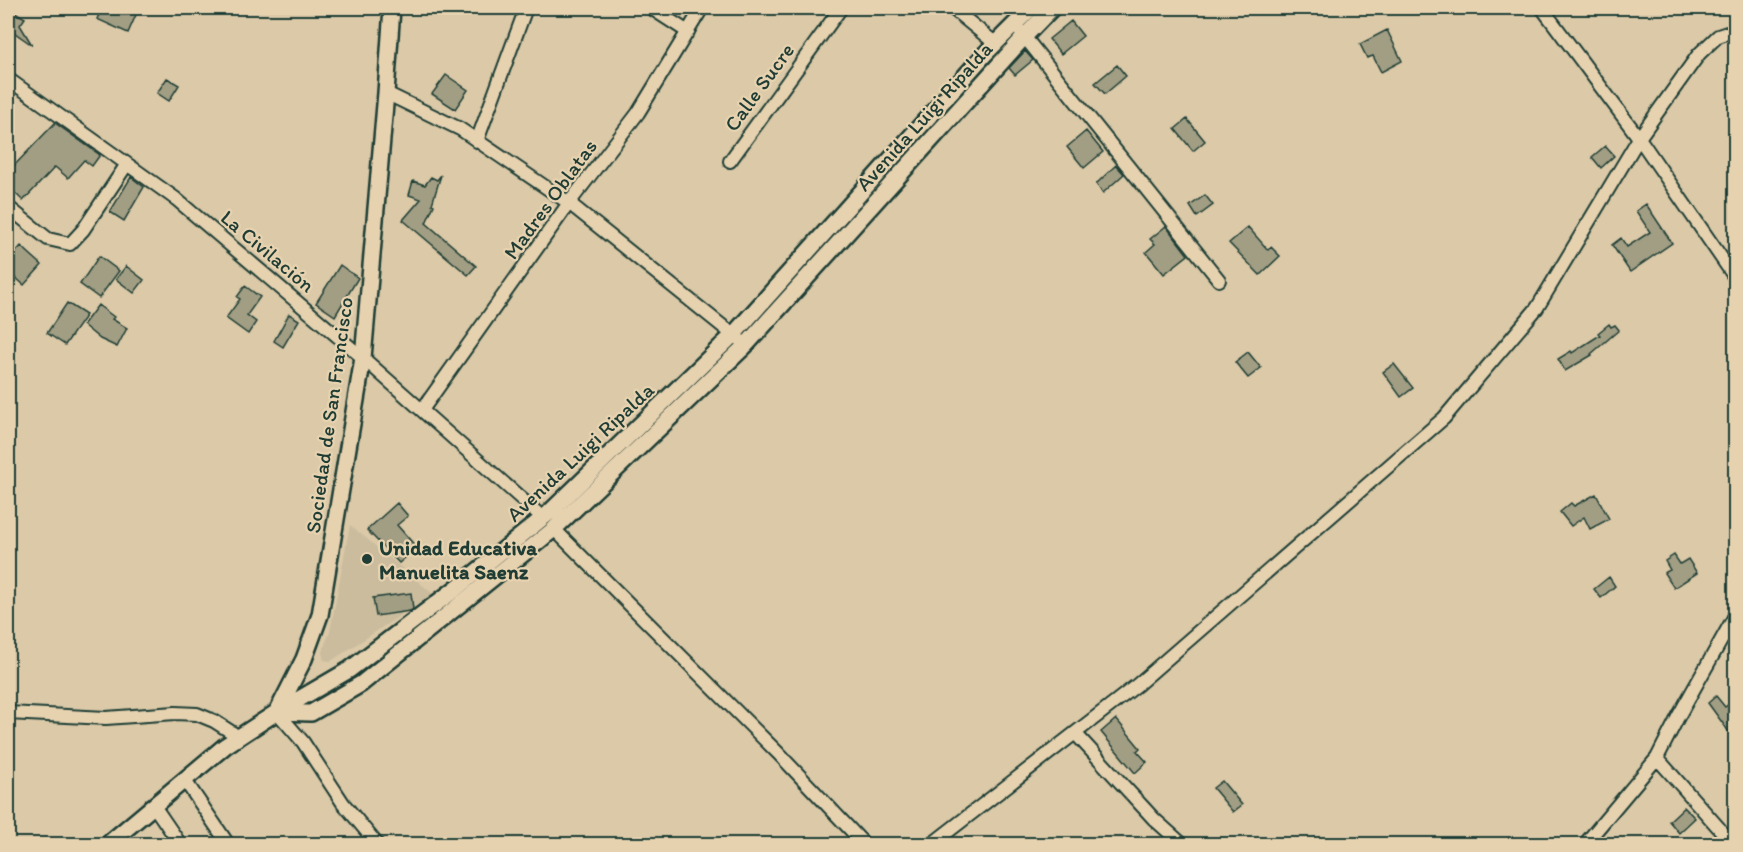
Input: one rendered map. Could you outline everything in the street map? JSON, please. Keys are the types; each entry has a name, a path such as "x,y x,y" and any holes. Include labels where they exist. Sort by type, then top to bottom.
{"street":[{"name":"Sociedad de San Francisco","path":"278,712 304,659 320,615 363,358 392,8"},
{"path":"477,141 526,8"},
{"path":"651,8 688,32"},
{"name":"Madres Oblatas","path":"422,410 569,203 638,113 702,8"},
{"name":"Calle Sucre","path":"730,160 841,8"},
{"path":"952,8 996,44"},
{"name":"Avenida Luigi Ripalda","path":"108,844 184,779 239,737 349,670 454,590 548,523 746,345 1020,30 1031,8"},
{"name":"Avenida Luigi Ripalda","path":"548,523 735,334 996,44 1052,8"},
{"path":"1542,8 1639,138 1736,279"},
{"path":"1020,30 1219,280"},
{"path":"932,844 1137,685 1444,418 1537,308 1639,138 1699,54 1718,36 1736,30"},
{"name":"La Civilación","path":"8,79 176,199 422,410 548,523 778,753 864,844"},
{"path":"386,93 460,129 569,203 746,345"},
{"path":"8,207 48,239 69,244 83,230 127,164"},
{"path":"1584,844 1657,758 1736,614"},
{"path":"8,712 106,718 175,713 197,714 214,721 239,737"},
{"path":"278,712 303,742 343,803 377,844"},
{"path":"1075,733 1154,819 1182,844"},
{"path":"1657,758 1733,844"},
{"path":"184,779 228,844"},
{"path":"154,806 180,844"}],"shaded area":[{"name":"Unidad Educativa Manuelita Saenz","path":"350,525 433,594 331,661 324,660 322,652 330,632"}],"building":[{"path":"8,8 25,18 20,25 32,45 8,28"},
{"path":"102,8 139,8 128,33 97,19"},
{"path":"1071,21 1083,36 1061,54 1049,39"},
{"path":"1387,30 1402,61 1381,72 1373,56 1367,58 1360,44"},
{"path":"1025,51 1033,60 1015,75 1009,68"},
{"path":"1117,65 1126,76 1105,94 1095,83"},
{"path":"446,75 468,90 455,109 432,94"},
{"path":"167,78 179,85 169,101 157,93"},
{"path":"1187,119 1205,141 1193,151 1175,129"},
{"path":"55,123 100,155 92,166 84,160 68,178 55,167 23,201 8,186 8,172"},
{"path":"1086,131 1103,152 1084,168 1067,147"},
{"path":"1605,146 1614,156 1601,168 1592,157"},
{"path":"1116,165 1124,174 1103,193 1096,184"},
{"path":"441,175 432,204 434,205 426,223 476,266 468,275 403,220 421,199 409,195 413,181 425,185 431,177 437,180"},
{"path":"131,177 144,187 124,221 110,212"},
{"path":"1205,195 1213,205 1197,217 1190,206"},
{"path":"1646,204 1672,243 1630,272 1612,245 1621,238 1627,247 1650,232 1636,211"},
{"path":"1166,226 1188,255 1164,274 1146,252 1155,244 1150,239"},
{"path":"1248,227 1268,250 1271,247 1280,256 1260,275 1229,243"},
{"path":"21,246 42,265 24,285 8,271 8,261"},
{"path":"99,256 119,271 99,298 80,284"},
{"path":"340,265 358,278 335,316 316,303"},
{"path":"126,266 144,280 134,293 116,279"},
{"path":"245,286 260,297 247,315 256,322 248,334 226,318 240,299 237,297"},
{"path":"67,303 86,315 65,345 47,333"},
{"path":"98,305 114,317 112,319 127,328 117,347 100,339 83,325"},
{"path":"289,314 299,320 283,347 274,341"},
{"path":"1609,324 1611,327 1615,325 1619,330 1592,355 1565,371 1558,359 1600,335 1598,333"},
{"path":"1248,352 1261,368 1248,378 1235,362"},
{"path":"1394,364 1413,388 1401,397 1383,372"},
{"path":"1596,494 1609,519 1590,529 1584,517 1571,526 1560,512 1571,503 1574,506"},
{"path":"397,503 408,516 397,525 417,548 399,563 367,530"},
{"path":"1674,555 1680,564 1688,559 1697,573 1674,588 1664,573 1670,570 1665,561"},
{"path":"1609,577 1615,586 1601,598 1594,589"},
{"path":"411,593 413,609 410,611 376,616 373,598"},
{"path":"1716,696 1725,707 1736,699 1736,727 1729,732 1708,703"},
{"path":"1116,719 1140,748 1137,751 1147,762 1135,773 1101,732"},
{"path":"1222,781 1242,805 1233,812 1213,788"},
{"path":"1684,807 1695,818 1679,833 1669,821"}],"place":[{"name":"Unidad Educativa Manuelita Saenz","path":"367,559"}]}
